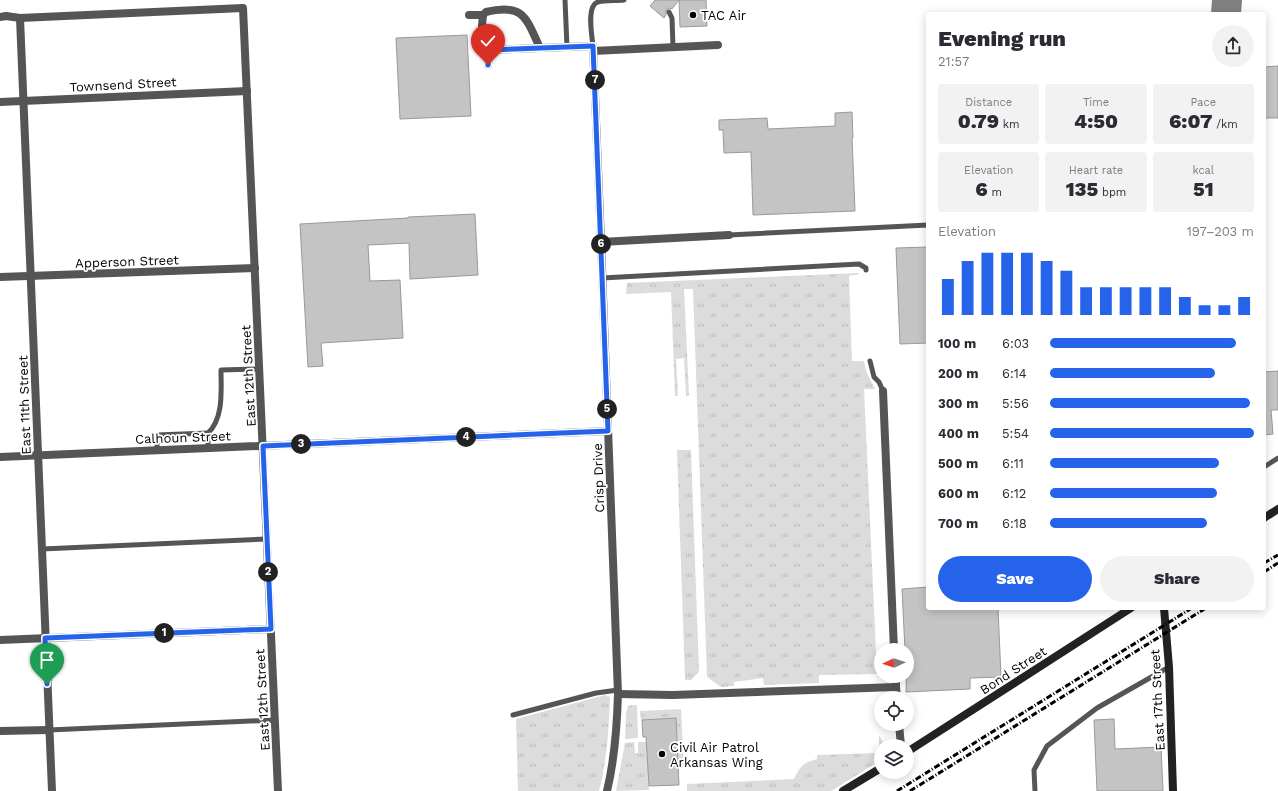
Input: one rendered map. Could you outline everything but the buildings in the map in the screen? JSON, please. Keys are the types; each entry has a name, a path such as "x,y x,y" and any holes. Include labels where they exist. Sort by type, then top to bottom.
{"street":[{"name":"East 12th Street","path":"20,18 243,8 278,791"},
{"path":"469,15 483,15 486,12 508,9 522,14 528,21 540,48"},
{"path":"483,15 483,41 485,47 489,50 567,47 673,47 718,45"},
{"path":"0,17 6,16 20,18"},
{"name":"East 11th Street","path":"20,18 52,791"},
{"name":"Crisp Drive","path":"593,48 618,692 617,735 614,763 607,791"},
{"path":"488,65 489,50"},
{"name":"Townsend Street","path":"0,102 247,91"},
{"path":"601,242 729,235"},
{"name":"Apperson Street","path":"0,277 255,268"},
{"path":"883,391 894,643"},
{"name":"Calhoun Street","path":"0,457 608,431"},
{"path":"1266,517 1278,509"},
{"name":"Bond Street","path":"914,748 1128,610"},
{"name":"East 17th Street","path":"1164,610 1169,667 1173,791"},
{"path":"0,640 271,629"},
{"path":"896,683 896,691"},
{"path":"618,692 681,694 896,687"},
{"path":"0,732 49,730"},
{"path":"843,791 874,772"}],"lane":[{"path":"565,0 567,47"},
{"path":"593,48 592,6 598,2 624,0"},
{"path":"669,12 672,18 673,47"},
{"path":"729,235 926,225"},
{"path":"602,278 858,264 866,268 866,270"},
{"path":"870,361 874,377 879,382 883,391"},
{"path":"157,450 157,436 208,433 213,428 221,400 222,370 259,369"},
{"path":"208,433 208,448"},
{"path":"1266,466 1278,458"},
{"path":"42,549 267,539"},
{"path":"1035,791 1034,770 1047,746 1097,708 1169,667"},
{"path":"513,716 596,693 618,692"},
{"path":"49,730 275,720"}],"green space":[{"path":"859,274 849,276 852,361 864,362 867,373 875,389 864,389 876,643 874,643 874,674 819,675 819,683 764,685 763,678 734,682 734,686 721,687 707,677 693,289 684,289 689,395 686,396 684,358 676,359 678,396 675,396 671,292 626,294 627,283"},
{"path":"677,450 691,450 699,672 691,680 685,680"},
{"path":"605,695 610,697 609,721 606,756 599,791 518,791 516,719"},
{"path":"637,705 638,738 625,739 626,713 628,706"},
{"path":"681,709 684,767 678,767 676,719 641,720 640,711"},
{"path":"634,742 635,753 638,753 638,742 647,742 649,790 616,791 625,743"},
{"path":"874,753 874,764 831,791 687,791 687,784 794,779 802,766 817,759 817,755"}],"taxiway":[{"path":"1226,12 1227,0"}],"railway":[{"path":"1266,562 1278,555"},
{"path":"1266,571 1278,563"},
{"path":"897,791 1189,610"},
{"path":"910,791 1203,610"}],"place":[{"name":"TAC Air","path":"693,15"},
{"name":"Civil Air Patrol Arkansas Wing","path":"662,754"}],"route":[{"path":"47,684 45,638 271,629 263,446 608,431 598,141 593,46 489,50 488,65"}]}
